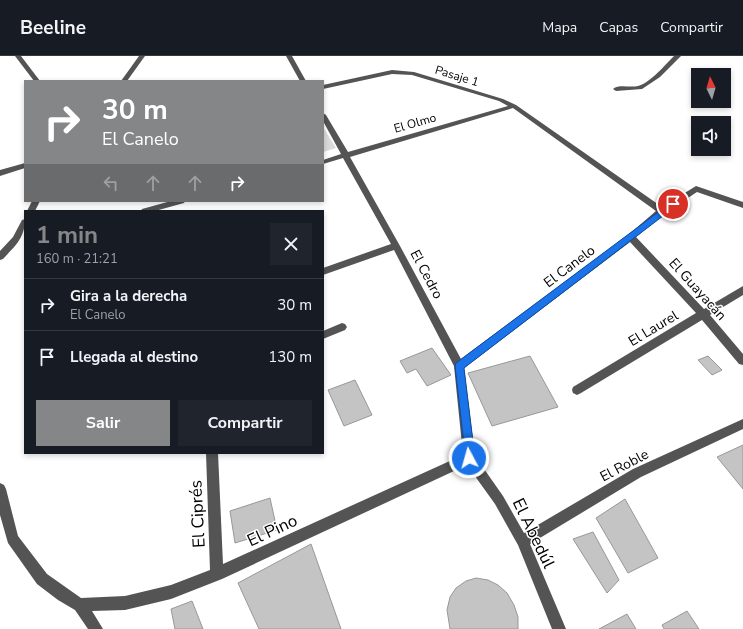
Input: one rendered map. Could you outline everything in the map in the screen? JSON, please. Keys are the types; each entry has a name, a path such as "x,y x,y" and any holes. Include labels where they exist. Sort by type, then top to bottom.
{"street":[{"path":"18,56 36,80"},
{"path":"125,80 142,56"},
{"path":"289,56 302,80"},
{"path":"616,89 640,88 658,76 678,56"},
{"name":"Pasaje 1","path":"324,87 392,72 400,72 412,73 501,100 514,106 662,211"},
{"name":"El Olmo","path":"324,162 514,106"},
{"name":"El Cedro","path":"324,117 396,246 459,366 469,458"},
{"path":"0,173 24,165"},
{"name":"El Canelo","path":"459,366 631,237 662,211 696,190 743,205"},
{"path":"149,210 177,202"},
{"path":"0,257 21,238 24,226"},
{"name":"El Guayacán","path":"631,237 703,314 743,361"},
{"path":"324,272 396,246"},
{"name":"El Laurel","path":"577,390 743,290"},
{"path":"324,335 342,327"},
{"name":"El Roble","path":"522,540 638,473 743,424"},
{"name":"El Ciprés","path":"212,454 217,574"},
{"name":"El Abedúl","path":"469,458 499,500 522,540 559,629"},
{"name":"El Pino","path":"80,605 125,603 171,592 217,574 469,458"},
{"path":"0,489 12,539 42,579 63,595 80,605 96,629"}],"shaded area":[{"path":"324,129 336,148 324,152"}],"building":[{"path":"432,348 451,375 427,386 416,369 407,373 400,361"},
{"path":"530,356 558,407 492,426 468,373"},
{"path":"708,356 722,370 712,375 698,360"},
{"path":"355,380 372,415 344,426 328,390"},
{"path":"743,445 743,489 717,457"},
{"path":"270,498 277,530 235,543 230,511"},
{"path":"625,499 658,558 628,573 596,518"},
{"path":"593,532 619,580 607,593 573,539"},
{"path":"311,544 341,629 259,629 238,583"},
{"path":"476,578 488,580 498,585 507,593 514,605 518,617 518,629 450,629 447,610 450,597 456,588 466,581"},
{"path":"192,601 203,629 175,629 171,609"},
{"path":"687,611 699,629 664,629 662,625"},
{"path":"627,614 636,629 599,629"}],"route":[{"path":"469,458 459,366 673,204"}]}
